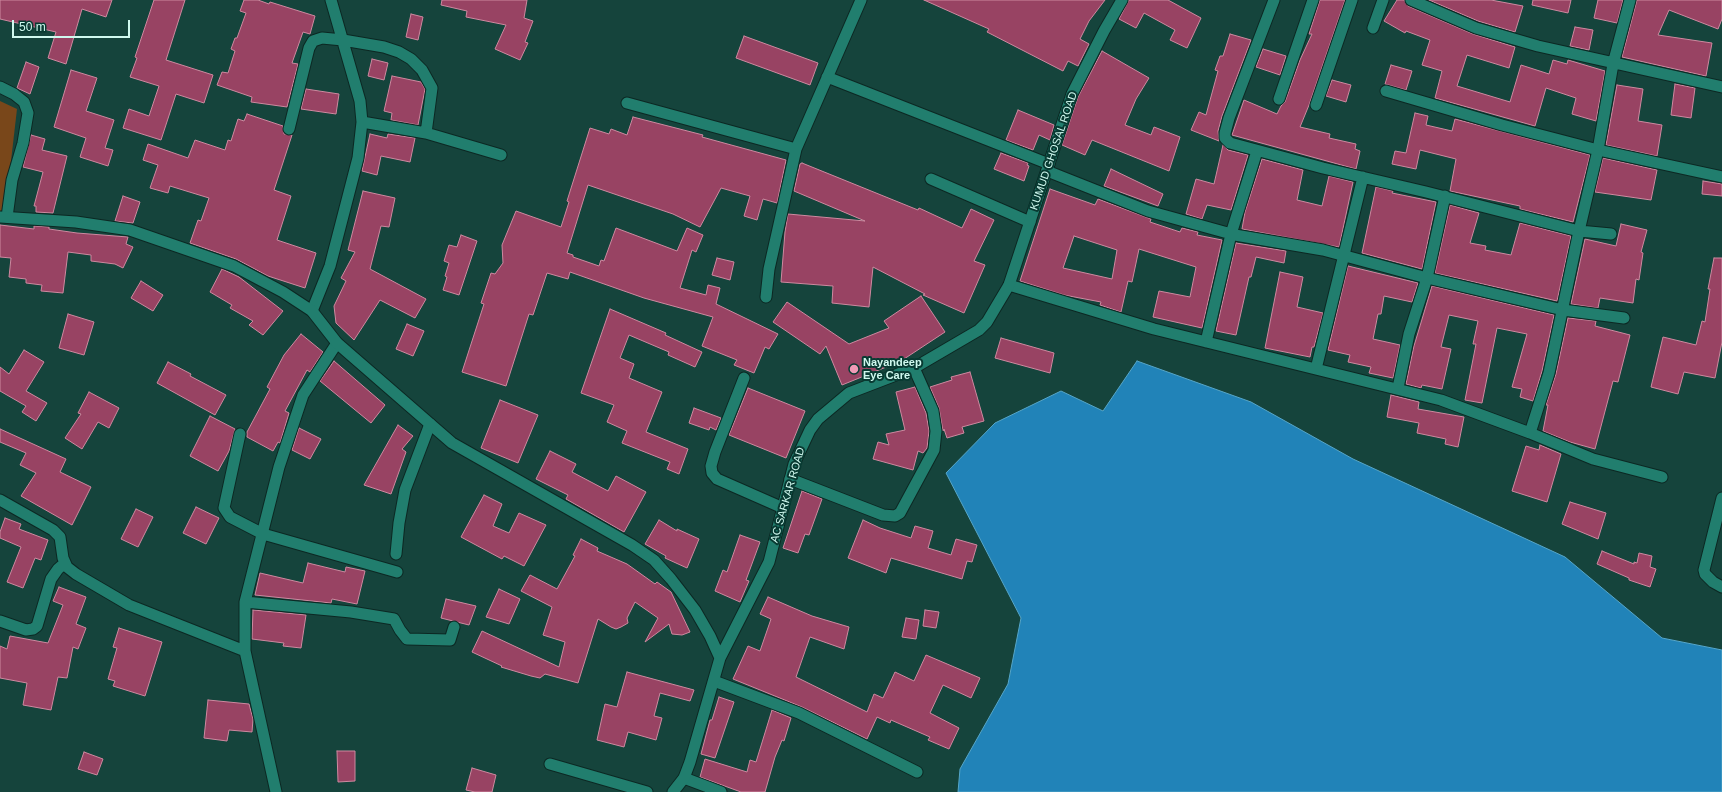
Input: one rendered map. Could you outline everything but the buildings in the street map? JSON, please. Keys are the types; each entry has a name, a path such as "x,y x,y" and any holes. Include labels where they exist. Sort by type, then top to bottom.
{"street":[{"path":"312,311 332,258 358,158 362,122 360,101 331,0"},
{"path":"766,297 769,268 796,149 861,0"},
{"name":"KUMUD GHOSAL ROAD","path":"1009,285 1072,94 1104,31 1122,0"},
{"path":"1274,0 1229,118 1225,138 1230,143 1579,231 1611,234"},
{"path":"1279,99 1313,0"},
{"path":"1316,105 1352,0"},
{"path":"1373,28 1383,0"},
{"path":"1412,0 1476,28 1538,46 1613,64 1722,87"},
{"path":"1530,433 1549,373 1598,150 1613,64 1630,0"},
{"path":"289,129 309,48 313,41 322,38 384,47 411,59 422,70 432,88 426,133"},
{"path":"827,77 1048,167 1148,211 1231,234 1343,256 1427,278 1563,310 1624,318"},
{"path":"0,87 14,94 24,102 28,113 24,143 12,180 4,217 76,222 130,230 234,266 282,292 312,311 337,343 452,443 632,545 654,560 672,579 695,610 710,636 720,658"},
{"path":"1386,91 1502,125 1598,150 1722,177"},
{"path":"627,103 796,149"},
{"path":"362,122 426,133 502,155"},
{"path":"1206,342 1231,234 1257,151"},
{"path":"1316,369 1363,177"},
{"path":"931,179 1030,222"},
{"path":"1398,388 1410,334 1427,278 1445,196"},
{"path":"1009,285 1154,329 1398,388 1441,400 1530,433 1593,459 1662,477"},
{"name":"AC SARKAR ROAD","path":"684,778 720,658 768,562 790,479 802,443 818,419 849,393 914,368 979,330 987,322 1009,285"},
{"path":"276,792 245,651 245,602 279,467 303,396 337,343"},
{"path":"790,479 883,515 895,516 900,513 934,450 936,431 933,411 914,368"},
{"path":"744,378 715,452 711,466 712,473 718,479 783,508"},
{"path":"396,554 399,523 405,490 430,424"},
{"path":"240,434 224,508 230,517 263,534 397,572"},
{"path":"1722,498 1704,570 1705,574 1713,582 1722,587"},
{"path":"0,500 54,530 60,537 65,563 76,574 129,604 245,651"},
{"path":"0,621 26,630 33,629 37,626 51,579 58,569 65,563"},
{"path":"245,602 352,612 394,618 400,630 407,639 450,640 454,627"},
{"path":"714,681 799,713 917,772"},
{"path":"550,764 647,792"},
{"path":"673,792 684,778 721,792"}],"shaded area":[{"path":"0,101 17,109 5,213 0,213"}],"water":[{"path":"1137,361 1251,402 1353,459 1565,557 1662,638 1722,650 1722,792 958,792 960,769 1008,684 1021,618 946,473 995,423 1061,391 1103,411"}],"place":[{"name":"Nayandeep Eye Care","path":"854,369"}]}
